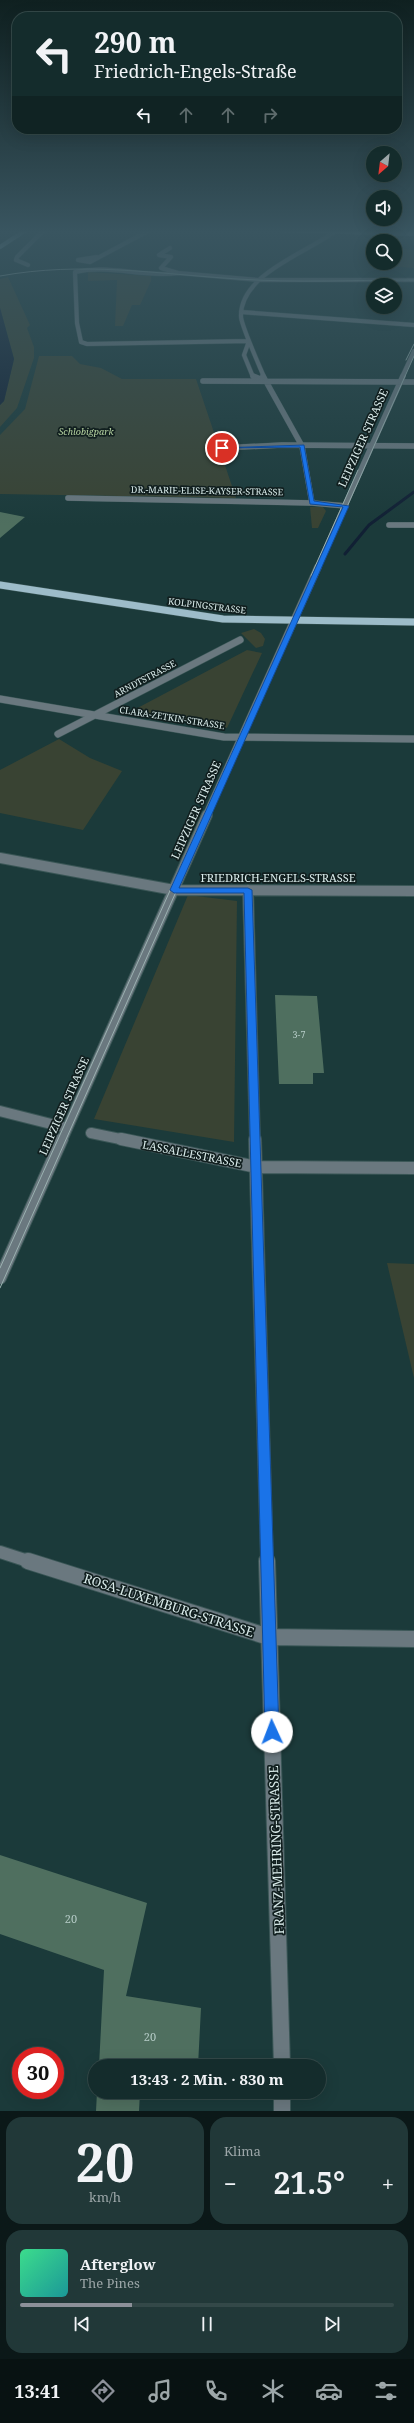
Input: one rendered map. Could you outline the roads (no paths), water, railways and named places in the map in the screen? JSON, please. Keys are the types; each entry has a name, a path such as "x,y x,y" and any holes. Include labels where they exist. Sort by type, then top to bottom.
{"main road":[{"name":"KOLPINGSTRASSE","path":"0,586 223,619 414,622"}],"street":[{"path":"78,329 81,342 87,344 249,341"},
{"path":"246,329 265,381 302,446 312,502"},
{"path":"249,341 245,346 244,352 246,362 254,378 265,381"},
{"name":"LEIPZIGER STRASSE","path":"0,1278 414,352"},
{"path":"203,381 414,382"},
{"path":"222,448 414,446"},
{"name":"DR.-MARIE-ELISE-KAYSER-STRASSE","path":"68,498 312,502 346,506"},
{"path":"389,525 414,525"},
{"name":"ARNDTSTRASSE","path":"58,734 240,640"},
{"name":"CLARA-ZETKIN-STRASSE","path":"0,699 224,737 414,739"},
{"name":"FRIEDRICH-ENGELS-STRASSE","path":"0,858 174,890 414,890"},
{"name":"FRANZ-MEHRING-STRASSE","path":"248,890 282,2059"},
{"path":"0,1111 68,1128"},
{"name":"LASSALLESTRASSE","path":"90,1133 257,1166 414,1168"},
{"name":"ROSA-LUXEMBURG-STRASSE","path":"0,1552 269,1637 414,1639"},
{"path":"282,2099 282,2111"}],"water":[{"path":"0,329 6,329 14,359 4,401 0,405"}],"waterway":[{"path":"345,554 369,525 414,492"}],"tram line":[{"path":"406,360 414,344"},
{"path":"0,1288 414,356"},
{"path":"311,576 358,470"},
{"path":"0,1268 246,722"}],"park label":[{"name":"Schlobigpark","path":"86,432"}]}
